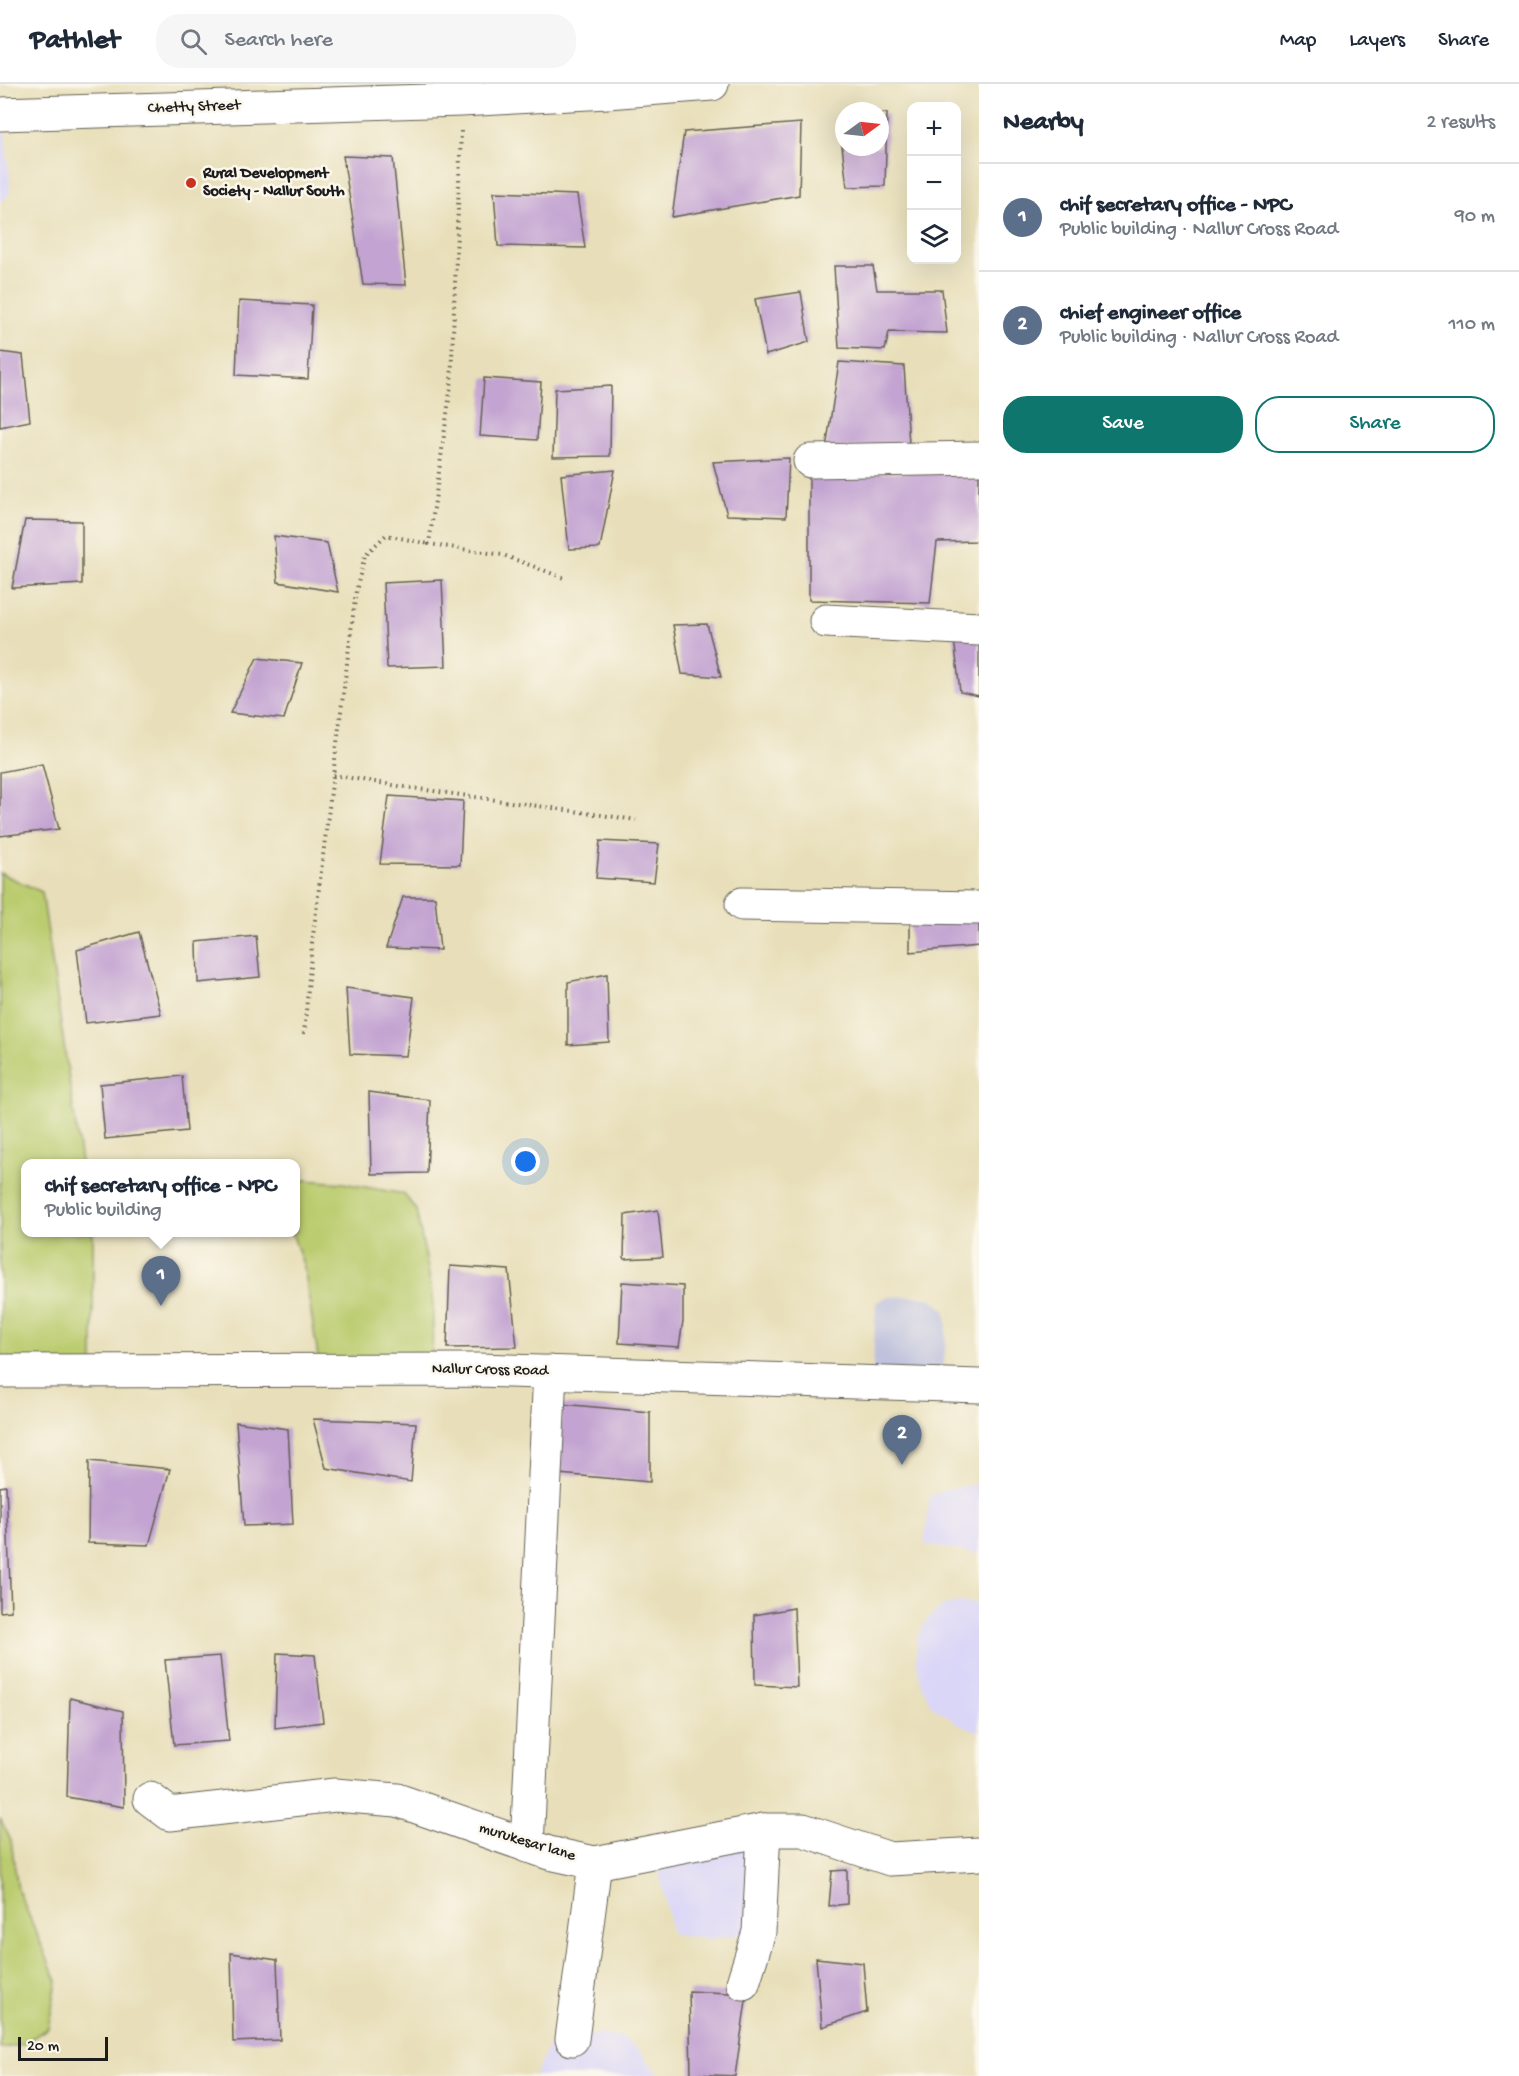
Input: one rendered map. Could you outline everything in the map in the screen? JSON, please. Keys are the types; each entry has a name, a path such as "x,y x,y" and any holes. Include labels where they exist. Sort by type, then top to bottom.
{"street":[{"name":"Chetty Street","path":"0,114 310,94 461,100 712,84"},
{"path":"810,460 979,458"},
{"path":"826,621 979,629"},
{"path":"742,904 979,908"},
{"name":"Nallur Cross Road","path":"0,1371 479,1370 979,1386"},
{"path":"527,1846 550,1372"},
{"name":"murukesar lane","path":"150,1799 170,1814 335,1795 397,1800 527,1846 595,1863 764,1830 803,1830 890,1858 979,1854"},
{"path":"743,1983 759,1932 764,1830"},
{"path":"572,2039 595,1863"}],"path":[{"path":"429,544 451,385 461,100"},
{"path":"304,1034 312,944 356,591 365,555 386,535 503,555 564,578"},
{"path":"333,775 636,820"}],"shaded area":[{"path":"0,114 3,114 10,184 9,195 0,203"},
{"path":"915,1296 932,1299 945,1310 947,1325 942,1385 872,1383 876,1303 885,1297"},
{"path":"979,1484 979,1554 924,1544 930,1497 946,1489"},
{"path":"961,1602 979,1604 979,1732 957,1723 931,1705 921,1683 916,1659 917,1638 928,1618 942,1607"},
{"path":"764,1830 759,1932 708,1939 672,1934 655,1850"},
{"path":"597,2034 621,2037 640,2051 658,2076 535,2076 548,2047"}],"green space":[{"path":"0,873 42,892 80,1159 21,1159 21,1237 93,1237 93,1371 0,1371"},
{"path":"305,1180 343,1183 404,1194 416,1210 433,1302 432,1370 320,1370 304,1267 293,1237 300,1237 300,1183"},
{"path":"0,1818 11,1841 18,1890 57,1981 48,2028 23,2044 0,2049"}],"building":[{"path":"801,123 799,195 672,217 684,132"},
{"path":"343,156 393,158 406,285 363,284"},
{"path":"843,156 886,156 885,186 847,187"},
{"path":"494,192 577,195 585,248 498,246"},
{"path":"834,266 873,266 877,290 942,290 947,333 889,332 885,350 839,348"},
{"path":"801,292 809,342 766,355 755,299"},
{"path":"239,301 312,305 308,379 236,375"},
{"path":"0,352 23,355 30,421 0,427"},
{"path":"839,362 904,366 909,444 826,449"},
{"path":"484,378 541,382 537,440 480,436"},
{"path":"611,386 610,456 553,457 555,389"},
{"path":"789,458 786,517 727,515 713,462"},
{"path":"615,470 600,548 569,549 561,475"},
{"path":"979,470 979,541 937,542 930,603 809,600 809,475"},
{"path":"25,520 82,521 82,584 12,588"},
{"path":"274,536 327,543 338,592 278,582"},
{"path":"442,580 446,666 387,668 383,583"},
{"path":"707,624 721,677 682,674 673,625"},
{"path":"953,629 979,631 979,696 960,692"},
{"path":"257,658 302,663 284,719 230,713"},
{"path":"42,764 59,829 0,836 0,772"},
{"path":"389,796 463,801 460,865 380,864"},
{"path":"600,841 659,844 654,882 596,878"},
{"path":"403,897 435,897 440,950 386,948"},
{"path":"979,917 979,946 910,952 910,920"},
{"path":"139,932 161,1014 86,1023 77,950"},
{"path":"256,936 260,977 198,983 197,942"},
{"path":"607,974 609,1042 568,1045 568,982"},
{"path":"346,988 414,997 406,1056 350,1054"},
{"path":"182,1076 187,1131 105,1139 100,1084"},
{"path":"369,1092 430,1100 427,1173 371,1174"},
{"path":"658,1210 663,1257 624,1259 625,1215"},
{"path":"450,1266 509,1270 517,1347 447,1348"},
{"path":"622,1282 683,1286 683,1321 679,1347 619,1343"},
{"path":"561,1404 650,1412 650,1482 559,1474"},
{"path":"313,1419 416,1423 411,1482 326,1468"},
{"path":"236,1422 288,1429 293,1524 244,1526"},
{"path":"89,1461 170,1469 149,1545 88,1543"},
{"path":"6,1486 11,1611 0,1612 0,1487"},
{"path":"794,1608 797,1687 755,1685 754,1615"},
{"path":"277,1653 315,1655 323,1722 275,1728"},
{"path":"220,1656 229,1741 174,1745 165,1660"},
{"path":"70,1698 123,1711 124,1807 67,1797"},
{"path":"847,1870 847,1904 829,1906 832,1871"},
{"path":"231,1953 277,1960 280,2040 233,2042"},
{"path":"816,1958 863,1963 867,2012 822,2027"},
{"path":"689,1991 747,1994 735,2076 691,2074"}],"place":[{"name":"Rural Development Society - Nallur South","path":"191,183"},
{"name":"chif secretary office - NPC","path":"161,1306"},
{"name":"chief engineer office","path":"902,1465"}]}
